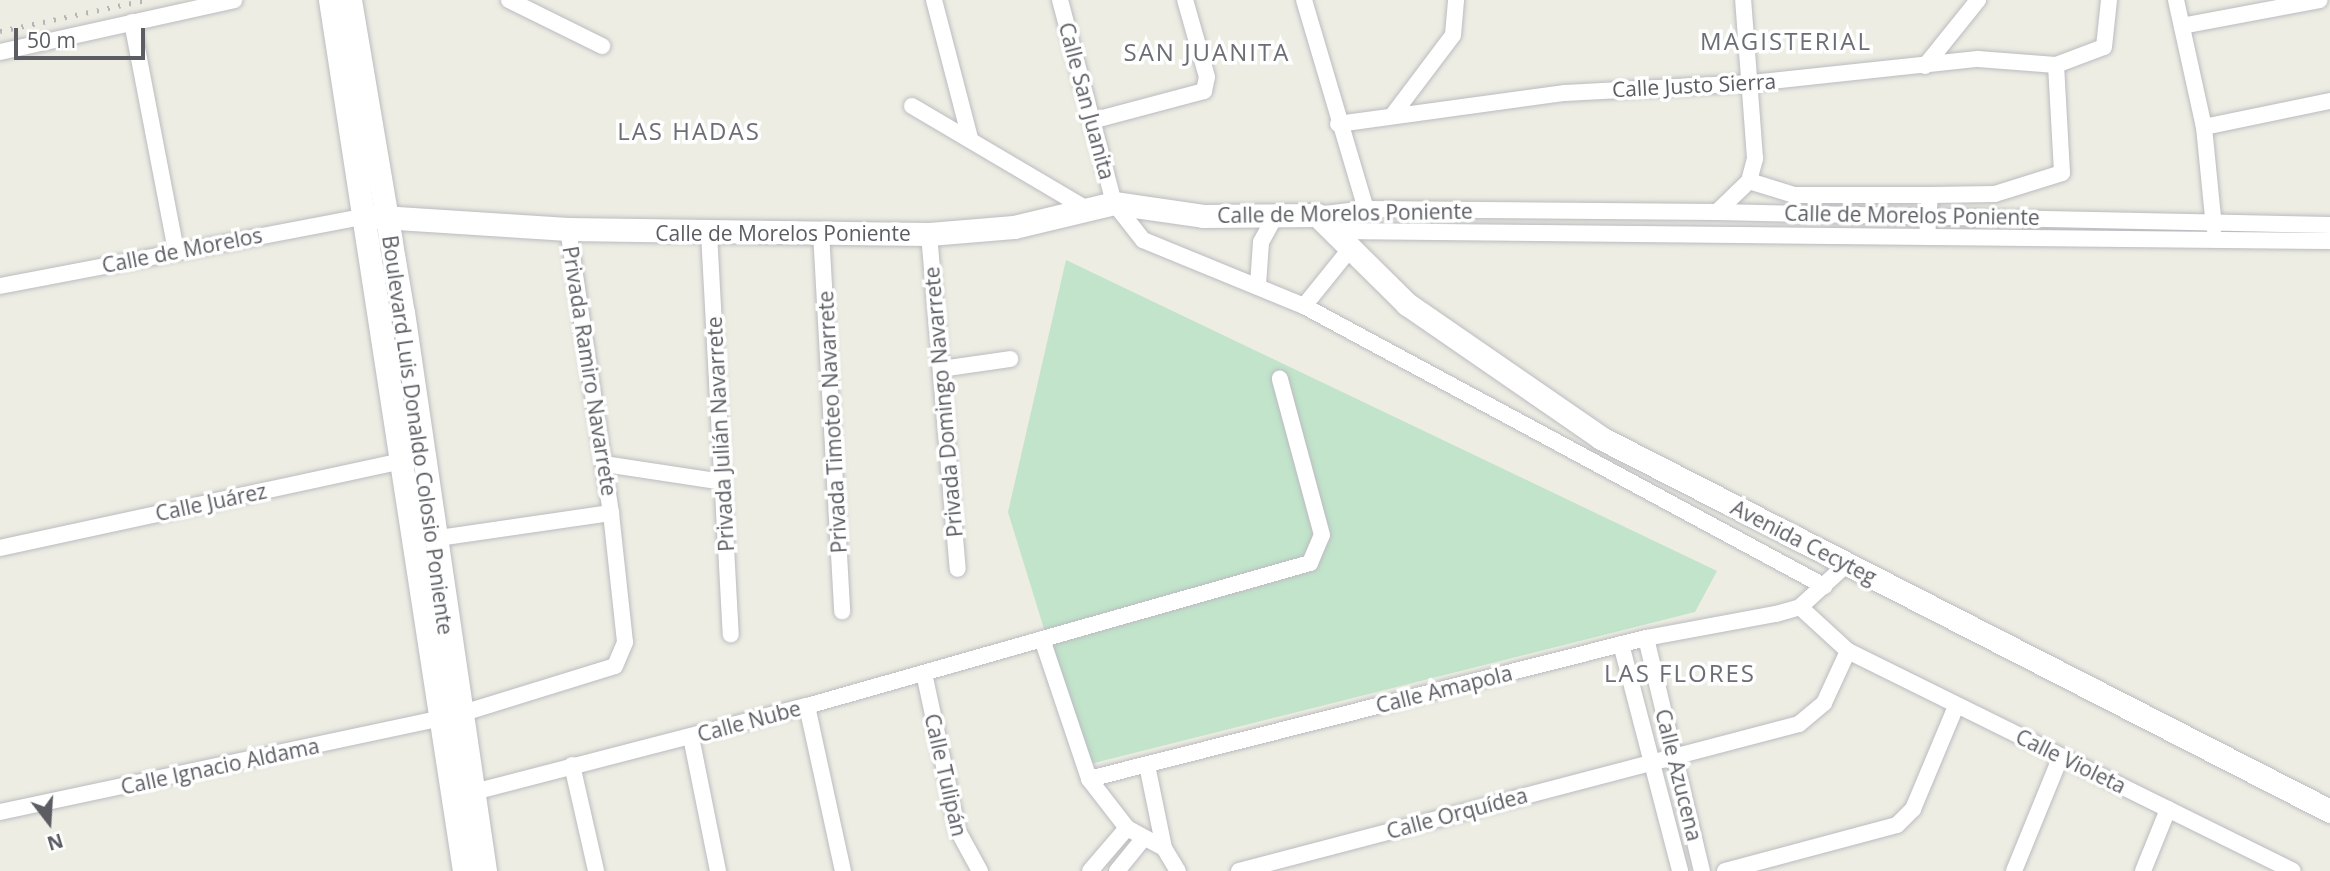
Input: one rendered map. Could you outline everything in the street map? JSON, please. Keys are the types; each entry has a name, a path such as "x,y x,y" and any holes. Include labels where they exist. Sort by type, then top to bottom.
{"street":[{"path":"0,52 234,0"},
{"name":"Boulevard Luis Donaldo Colosio Poniente","path":"330,0 376,217"},
{"name":"Boulevard Luis Donaldo Colosio Poniente","path":"350,0 376,217 450,717 464,794 485,871"},
{"path":"509,0 602,46"},
{"path":"934,0 970,138"},
{"name":"Calle San Juanita","path":"1060,0 1095,120 1114,203"},
{"path":"1095,120 1204,91 1208,77 1185,0"},
{"path":"1304,0 1338,124 1366,209"},
{"path":"1392,116 1453,34 1456,0"},
{"path":"1717,212 1749,181 1755,158 1752,83 1743,0"},
{"path":"1925,66 1978,0"},
{"path":"1749,181 1773,192 1822,195 1995,194 2062,173 2053,66 2104,47 2109,0"},
{"path":"2176,0 2204,127 2214,240"},
{"path":"2182,26 2320,0"},
{"path":"132,22 176,250"},
{"name":"Calle Justo Sierra","path":"1338,124 1565,93 1752,83 1993,59 2053,66"},
{"path":"2204,127 2330,101"},
{"path":"912,106 1082,206"},
{"path":"1822,195 1823,214"},
{"path":"1927,237 1930,195"},
{"path":"1114,203 1157,250 1258,285 1304,306 1824,586"},
{"name":"Calle de Morelos Poniente","path":"376,217 568,229 929,234 1014,227 1082,206 1114,203 1203,216 1317,215 1366,209 2214,219 2330,225"},
{"path":"1570,230 1571,211"},
{"path":"1258,285 1261,243 1276,215"},
{"name":"Avenida Cecyteg","path":"1317,215 1429,321 1562,414 1847,564 2330,811"},
{"name":"Calle de Morelos","path":"0,286 176,250 376,217"},
{"path":"2064,239 2065,217"},
{"name":"Privada Ramiro Navarrete","path":"450,717 615,666 622,659 605,464 568,229"},
{"name":"Calle de Morelos Poniente","path":"1336,231 1570,230 2330,241"},
{"name":"Privada Timoteo Navarrete","path":"821,232 842,611"},
{"name":"Privada Julián Navarrete","path":"709,233 731,634"},
{"name":"Privada Domingo Navarrete","path":"929,234 958,569"},
{"path":"1304,306 1350,249"},
{"path":"941,369 1010,359"},
{"name":"Calle Nube","path":"464,794 807,706 1310,563 1322,535 1280,379"},
{"name":"Boulevard Luis Donaldo Colosio Poniente","path":"413,459 432,539 450,717"},
{"name":"Calle Juárez","path":"0,548 413,459"},
{"path":"605,464 723,482"},
{"name":"Privada Ramiro Navarrete","path":"432,539 611,513"},
{"name":"Calle Amapola","path":"1089,779 1621,643 1800,607 1847,564"},
{"path":"1800,607 1848,651"},
{"name":"Calle Azucena","path":"1646,638 1702,871"},
{"path":"1042,639 1089,779 1127,828 1164,848"},
{"name":"Calle Azucena","path":"1621,643 1655,761 1681,871"},
{"name":"Calle Violeta","path":"1848,651 2168,809 2276,867 2294,871"},
{"name":"Calle Orquídea","path":"1239,871 1675,754 1798,724 1824,703 1848,651"},
{"name":"Calle Tulipán","path":"924,673 958,831 980,871"},
{"path":"807,706 843,871"},
{"path":"1725,871 1897,825 1913,809 1956,706"},
{"name":"Calle Ignacio Aldama","path":"0,812 450,717"},
{"path":"691,737 718,871"},
{"path":"2014,871 2061,756"},
{"path":"572,765 596,871"},
{"path":"1147,765 1164,848 1174,869"},
{"name":"Boulevard Luis Donaldo Colosio Poniente","path":"464,794 464,871"},
{"path":"2143,871 2168,809"},
{"path":"1090,871 1127,828"},
{"path":"1117,871 1143,839"}],"green space":[{"path":"1066,260 1717,571 1695,612 1086,765 1008,512"}],"railway":[{"path":"0,31 146,0"}],"district":[{"name":"MAGISTERIAL","path":"1786,41"},
{"name":"SAN JUANITA","path":"1207,52"},
{"name":"LAS HADAS","path":"689,131"},
{"name":"LAS FLORES","path":"1680,673"}]}
